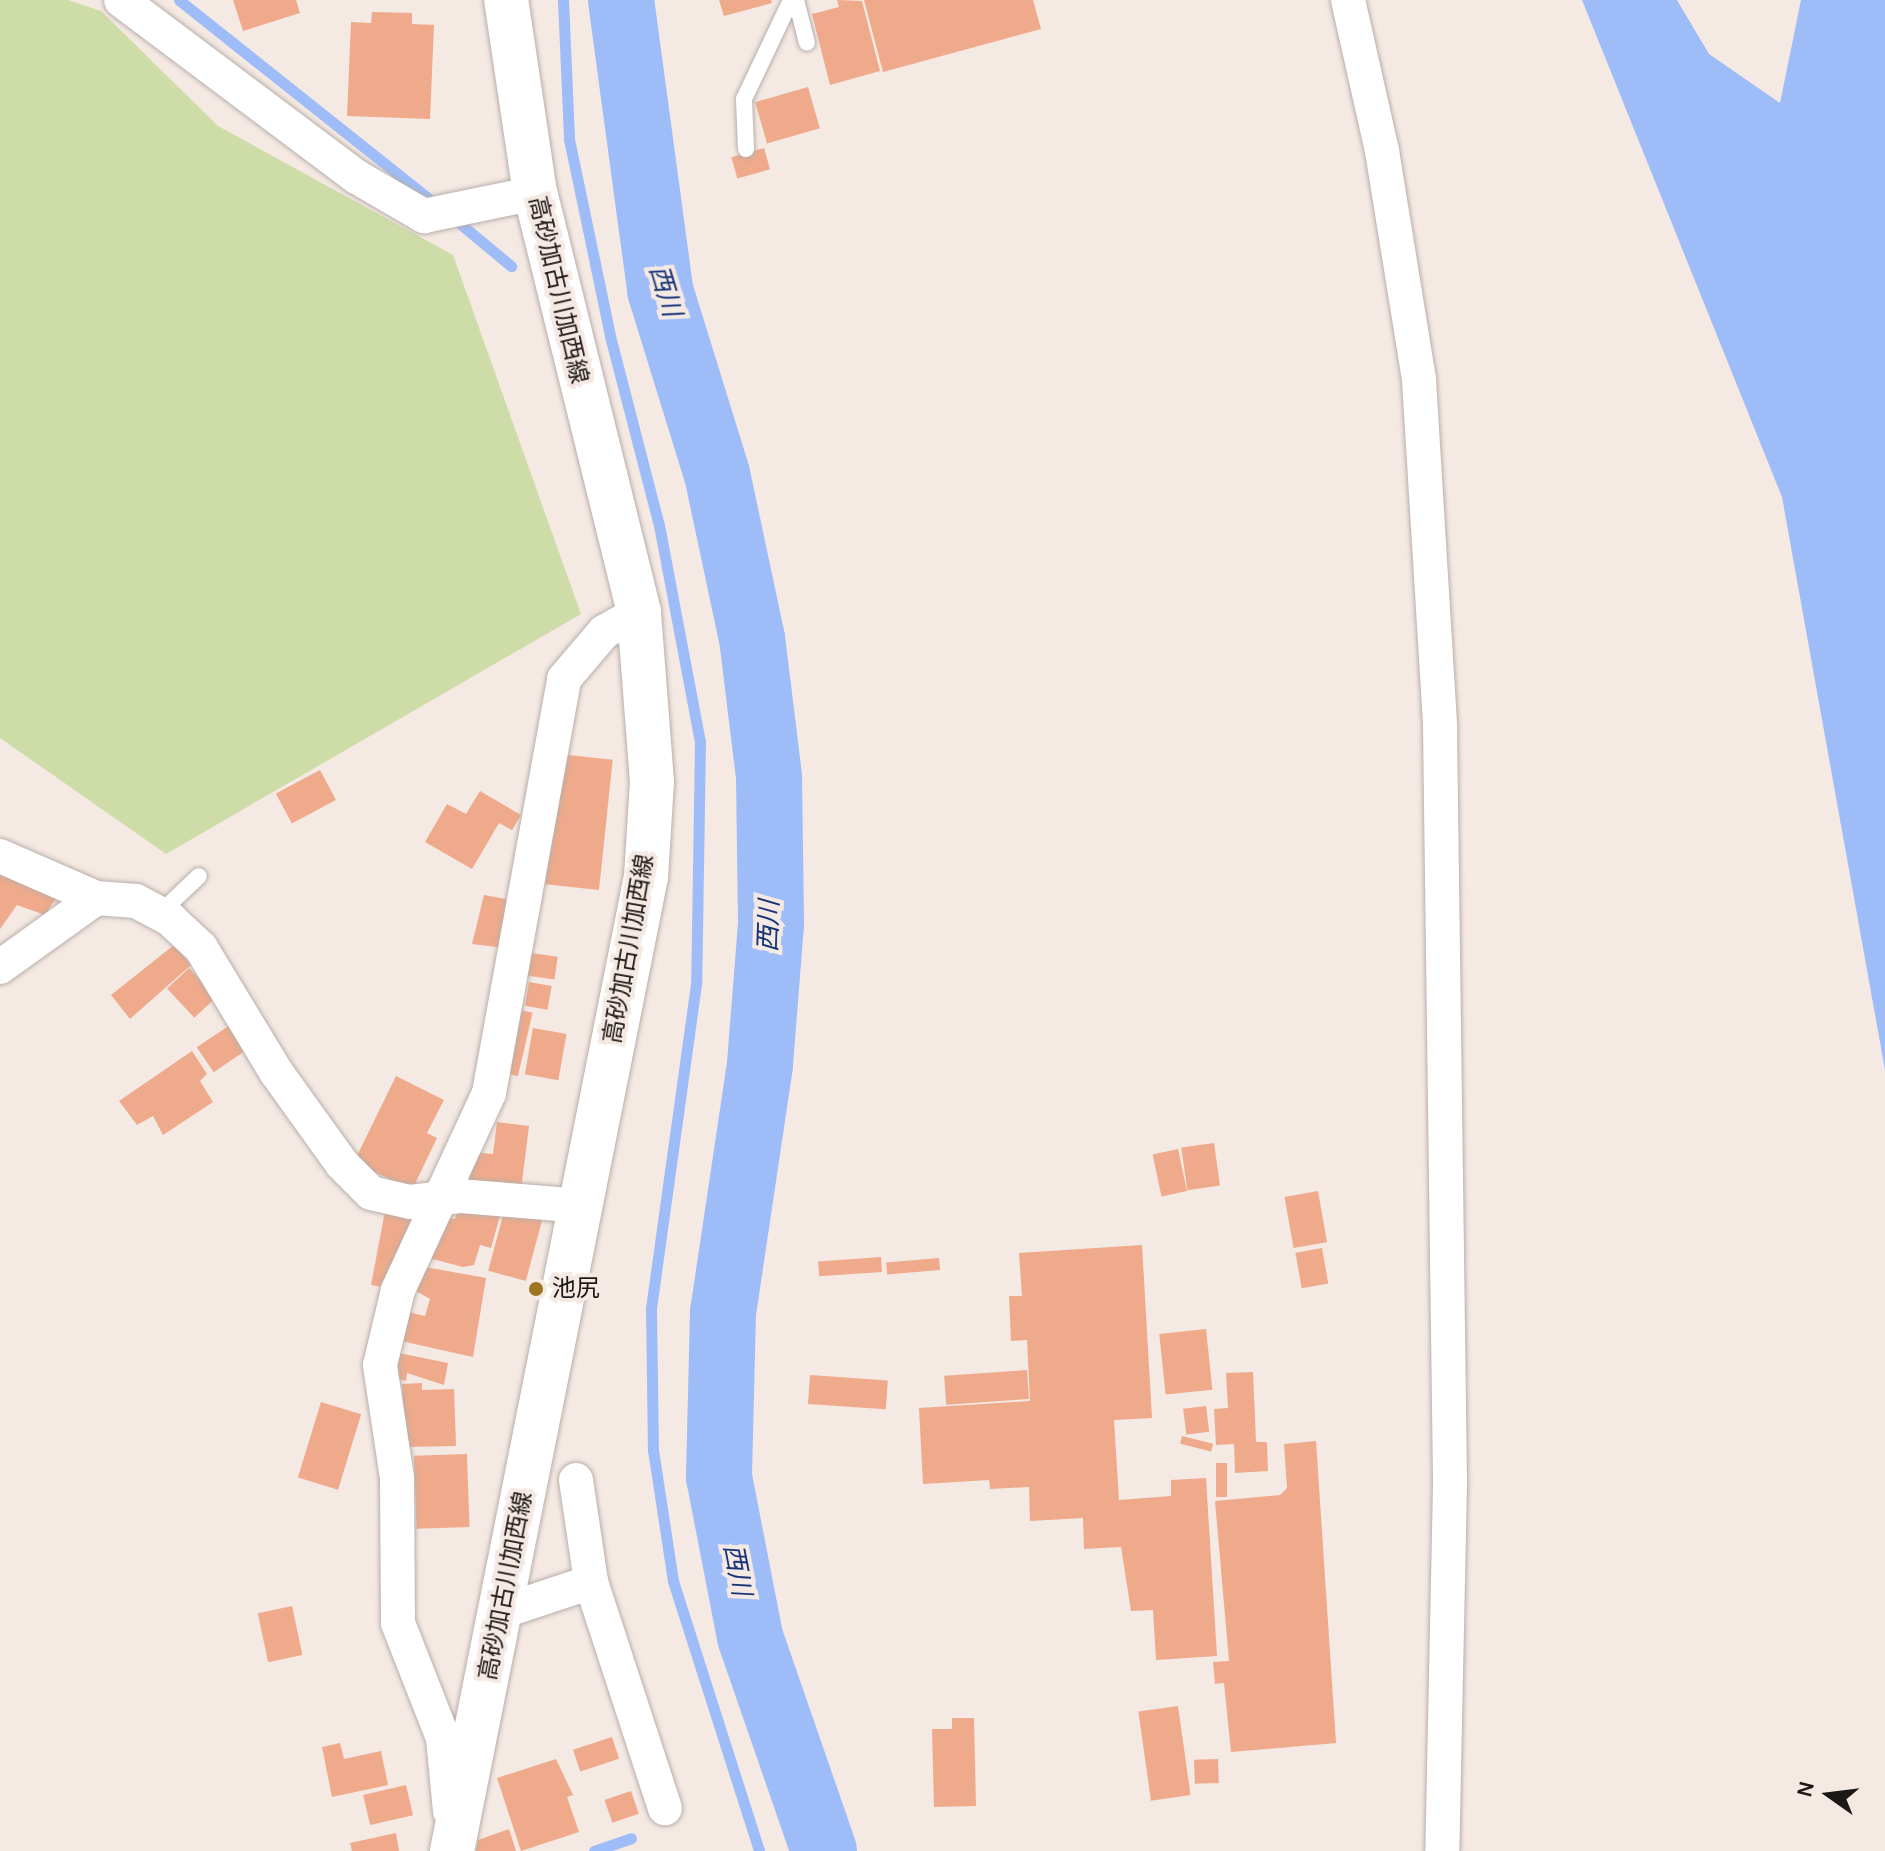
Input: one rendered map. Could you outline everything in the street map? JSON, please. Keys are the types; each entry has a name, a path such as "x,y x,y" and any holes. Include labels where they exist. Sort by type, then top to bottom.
{"main road":[{"name":"高砂加古川加西線","path":"453,1849 646,877 652,782 639,612 535,193 506,0"}],"street":[{"path":"121,0 357,177 424,216 535,193"},
{"path":"1348,0 1382,151 1419,380 1440,727 1450,1468 1442,1851"},
{"path":"453,1849 443,1738 398,1623 397,1478 380,1365 398,1290 489,1093 564,679 604,632 639,612"},
{"path":"0,856 96,898 136,901 159,914 201,948 342,1164 371,1193 410,1202 438,1198 581,1206"},
{"path":"0,967 96,898"},
{"path":"576,1480 591,1582 665,1808"},
{"path":"501,1612 591,1582"}],"lane":[{"path":"793,0 807,43"},
{"path":"746,149 741,123 754,78 793,0"},
{"path":"754,78 761,97"},
{"path":"159,914 199,876"}],"green space":[{"path":"0,0 68,0 101,11 218,126 453,255 581,614 166,854 0,738"}],"water":[{"path":"1582,0 1677,0 1709,54 1780,103 1801,0 1885,0 1885,1070 1782,497"}],"building":[{"path":"233,0 296,0 300,13 243,31"},
{"path":"719,0 771,0 772,3 724,16"},
{"path":"837,0 862,1 880,71 830,85 812,14 839,7"},
{"path":"864,0 1033,0 1041,29 883,72"},
{"path":"372,12 412,13 412,24 434,25 430,119 347,116 351,22 371,23"},
{"path":"808,87 820,128 767,143 755,102"},
{"path":"764,148 770,169 737,179 731,157"},
{"path":"559,754 613,760 599,890 545,884"},
{"path":"320,770 336,800 292,823 276,793"},
{"path":"480,791 521,815 512,830 499,823 472,869 425,842 447,804 466,814"},
{"path":"0,868 57,897 45,915 17,905 0,929"},
{"path":"484,895 512,900 504,948 472,944"},
{"path":"174,945 191,965 130,1019 111,995"},
{"path":"524,952 558,957 554,980 521,975"},
{"path":"189,968 216,997 194,1018 167,988"},
{"path":"529,982 552,986 547,1010 525,1006"},
{"path":"516,1009 533,1013 518,1076 501,1072"},
{"path":"230,1025 247,1050 214,1072 197,1047"},
{"path":"533,1028 566,1034 558,1080 525,1074"},
{"path":"192,1051 207,1074 200,1081 213,1102 163,1135 153,1116 137,1125 119,1101"},
{"path":"396,1076 444,1100 427,1133 437,1138 412,1190 354,1162"},
{"path":"497,1122 529,1126 521,1190 467,1183 471,1152 493,1154"},
{"path":"1214,1143 1220,1186 1187,1190 1181,1148"},
{"path":"1178,1149 1187,1191 1162,1196 1153,1154"},
{"path":"1318,1191 1327,1242 1294,1248 1285,1197"},
{"path":"460,1200 501,1212 491,1248 480,1245 474,1265 463,1267 425,1257 437,1215 455,1219"},
{"path":"386,1206 415,1211 388,1288 371,1285"},
{"path":"505,1208 543,1218 526,1281 488,1271"},
{"path":"1142,1245 1152,1418 1114,1420 1119,1500 1171,1496 1171,1480 1206,1478 1217,1656 1156,1660 1153,1610 1131,1611 1121,1547 1084,1549 1083,1518 1030,1521 1029,1487 990,1489 989,1480 923,1484 919,1408 1030,1401 1027,1340 1011,1341 1009,1296 1022,1296 1019,1253"},
{"path":"1322,1248 1328,1283 1302,1288 1295,1253"},
{"path":"881,1257 882,1272 819,1276 818,1261"},
{"path":"939,1258 940,1270 887,1275 886,1263"},
{"path":"414,1265 486,1278 473,1357 401,1341 408,1312 425,1316 430,1299 409,1287"},
{"path":"1206,1329 1212,1390 1166,1395 1159,1334"},
{"path":"394,1352 448,1363 444,1385 407,1373 406,1381 389,1377"},
{"path":"1027,1370 1029,1399 946,1405 944,1376"},
{"path":"1253,1372 1256,1442 1267,1442 1268,1471 1235,1473 1234,1444 1216,1445 1214,1409 1228,1408 1226,1373"},
{"path":"810,1375 888,1380 886,1409 808,1404"},
{"path":"422,1383 422,1390 454,1389 456,1446 405,1447 402,1384"},
{"path":"321,1402 361,1414 338,1490 298,1478"},
{"path":"1206,1406 1209,1432 1186,1435 1183,1409"},
{"path":"1182,1436 1213,1444 1211,1452 1180,1444"},
{"path":"1316,1441 1336,1743 1231,1752 1224,1683 1215,1684 1213,1662 1229,1661 1215,1501 1280,1495 1287,1488 1284,1444"},
{"path":"467,1454 470,1527 417,1529 414,1456"},
{"path":"1216,1463 1227,1463 1227,1497 1216,1497"},
{"path":"292,1606 302,1655 268,1662 258,1613"},
{"path":"1178,1706 1191,1795 1151,1801 1138,1712"},
{"path":"952,1718 974,1718 976,1806 934,1807 932,1729 952,1729"},
{"path":"612,1737 619,1759 580,1772 573,1750"},
{"path":"340,1743 344,1759 381,1751 388,1785 332,1797 322,1747"},
{"path":"556,1759 573,1795 567,1797 579,1832 521,1851 497,1778"},
{"path":"1218,1759 1219,1783 1195,1784 1194,1760"},
{"path":"406,1785 413,1815 370,1825 363,1795"},
{"path":"631,1791 639,1814 612,1823 605,1800"},
{"path":"509,1829 516,1851 476,1851 478,1840"},
{"path":"396,1833 399,1851 352,1851 350,1843"}],"waterway":[{"path":"179,0 438,206"},
{"path":"563,0 569,139 610,336 659,525 700,741 696,984 651,1309 653,1450 673,1581 759,1851"},
{"name":"西川","path":"621,0 660,290 717,474 752,638 769,777 771,924 760,1065 723,1312 719,1477 750,1637 824,1851"},
{"path":"452,217 511,266"},
{"path":"594,1851 631,1838"}],"place":[{"name":"池尻","path":"536,1289"}]}
